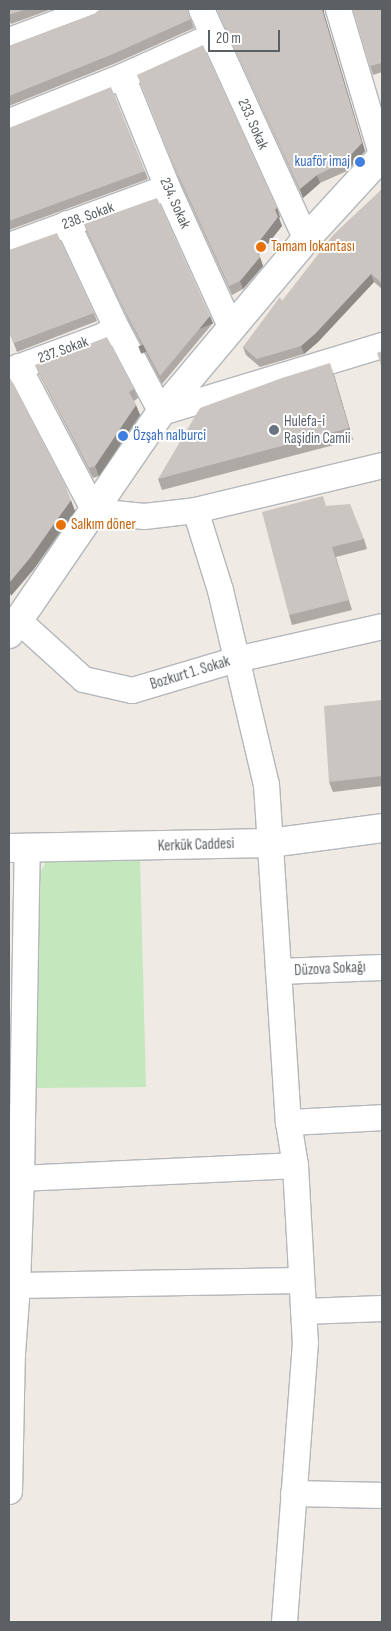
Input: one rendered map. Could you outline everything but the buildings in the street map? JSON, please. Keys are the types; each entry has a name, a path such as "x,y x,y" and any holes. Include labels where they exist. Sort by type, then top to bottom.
{"street":[{"path":"9,40 92,9"},
{"name":"233. Sokak","path":"201,9 306,239"},
{"path":"13,627 161,412 306,239 382,156 338,9"},
{"path":"9,121 122,76 213,35"},
{"name":"234. Sokak","path":"122,76 167,187 231,328"},
{"name":"238. Sokak","path":"9,244 167,187"},
{"path":"68,223 116,327 161,412"},
{"name":"237. Sokak","path":"13,368 101,336 116,327"},
{"path":"161,412 382,345"},
{"path":"13,368 94,511"},
{"path":"94,511 144,516 195,510 382,465"},
{"path":"195,510 220,590 266,784 288,1122 295,1165 305,1342 284,1622"},
{"name":"Bozkurt 1. Sokak","path":"13,627 83,679 132,690 236,659 382,626"},
{"name":"Kerkük Caddesi","path":"18,848 270,843 382,828"},
{"path":"9,1491 10,1353 17,1285 21,1178 18,848"},
{"name":"Düzova Sokağı","path":"278,971 382,966"},
{"path":"288,1122 382,1117"},
{"path":"21,1178 295,1165"},
{"path":"17,1285 300,1280"},
{"path":"303,1311 382,1308"},
{"path":"294,1493 382,1495"}],"green space":[{"path":"54,858 140,858 146,1087 33,1088 41,871 46,862"}],"place":[{"name":"kuaför imaj","path":"360,162"},
{"name":"Tamam lokantası","path":"261,247"},
{"name":"Hulefa-i Raşidin Camii","path":"274,430"},
{"name":"Özşah nalburci","path":"123,436"},
{"name":"Salkım döner","path":"61,525"}]}
